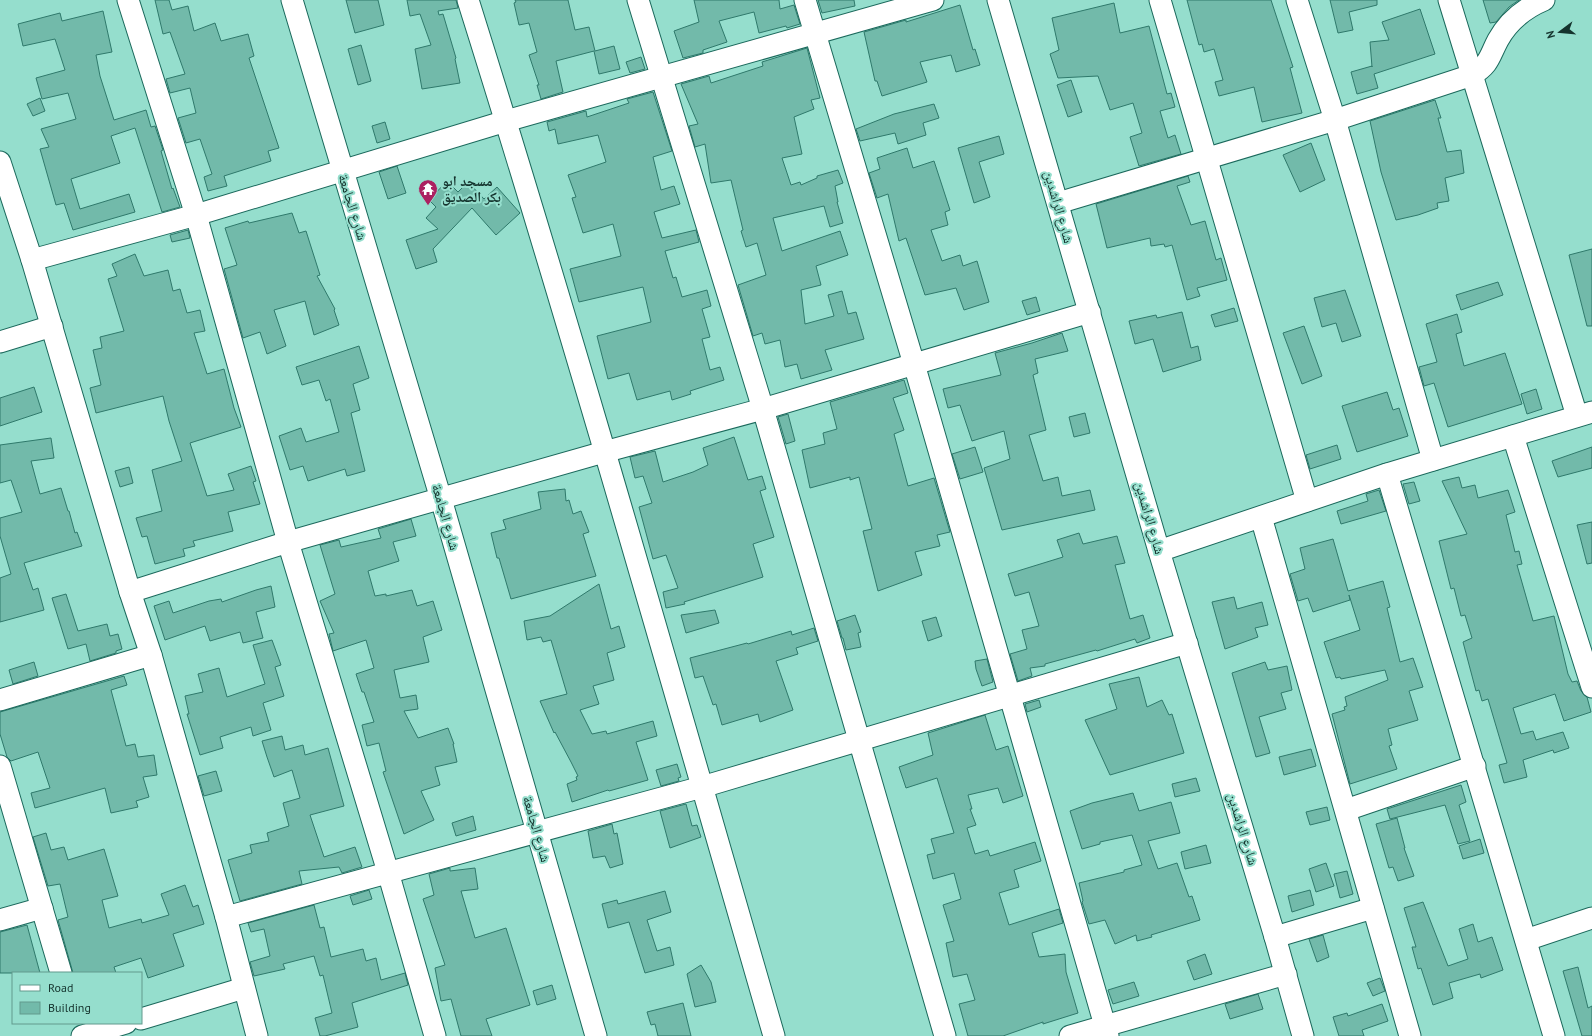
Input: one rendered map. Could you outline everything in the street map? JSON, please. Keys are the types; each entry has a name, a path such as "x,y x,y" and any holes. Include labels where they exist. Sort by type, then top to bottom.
{"street":[{"path":"128,0 196,215 288,542 388,872 435,1036"},
{"name":"شارع الجامعة","path":"292,0 441,498 596,1036"},
{"path":"468,0 506,121 604,452 774,1036"},
{"path":"638,0 763,409 945,1036"},
{"path":"805,0 914,364 1106,1031"},
{"path":"32,260 196,215 506,121 933,0"},
{"name":"شارع الراشدين","path":"998,0 1159,551 1286,974 1303,1036"},
{"path":"1160,0 1307,501"},
{"path":"1297,0 1335,120 1433,460"},
{"path":"1159,551 1387,474 1584,414 1472,75 1449,0"},
{"path":"1058,203 1335,120 1472,75 1481,70 1489,60 1498,40 1508,25 1519,14 1536,3 1544,0"},
{"path":"0,162 32,260 130,592 151,656 226,917 257,1036"},
{"path":"130,592 288,542 604,452 763,409 1090,312"},
{"path":"0,342 52,326"},
{"path":"1513,436 1592,687"},
{"path":"1387,474 1554,1036"},
{"path":"1261,517 1410,1036"},
{"path":"226,917 388,872 538,833 860,742 1187,643"},
{"path":"0,700 151,656"},
{"path":"0,766 61,972"},
{"path":"1346,810 1475,766"},
{"path":"0,920 42,908"},
{"path":"1275,937 1373,908"},
{"path":"1526,940 1592,918"},
{"path":"1070,1036 1106,1031 1286,974"},
{"path":"142,1019 244,988"},
{"path":"76,1024 81,1036 123,1024"}],"building":[{"path":"155,0 169,0 172,10 188,6 194,31 215,23 221,41 248,34 254,56 249,58 279,148 268,151 271,161 224,176 227,186 208,191 204,177 212,174 200,139 186,143 178,118 196,113 190,88 170,93 166,79 185,74 170,32 163,34"},
{"path":"346,0 378,0 384,25 355,33"},
{"path":"407,0 456,0 458,8 438,11 439,15 443,14 456,58 460,83 422,89 415,49 431,45 420,14 410,16"},
{"path":"515,0 568,0 575,30 589,27 595,51 614,46 620,69 599,74 594,51 556,61 563,92 541,99 537,85 539,85 529,55 537,52 529,23 519,25 514,3 516,2"},
{"path":"694,0 779,0 780,9 794,5 800,24 759,33 754,12 719,21 727,42 703,50 703,53 683,58 674,31 699,22"},
{"path":"818,0 854,0 855,6 822,13"},
{"path":"1187,0 1271,0 1293,67 1290,68 1302,113 1262,122 1254,87 1219,96 1215,82 1223,80 1214,49 1204,52 1202,44 1199,45"},
{"path":"1330,0 1377,0 1377,5 1349,12 1353,30 1338,33"},
{"path":"1483,0 1519,0 1509,7 1496,22 1490,23"},
{"path":"1114,3 1120,33 1149,26 1167,94 1171,93 1175,107 1160,111 1168,138 1175,135 1181,154 1139,166 1130,137 1142,133 1133,103 1110,110 1098,76 1058,78 1050,54 1059,50 1052,18"},
{"path":"960,5 973,50 975,49 980,65 956,72 951,55 920,62 927,82 882,96 877,81 875,81 864,32 906,20 906,22"},
{"path":"1420,9 1435,54 1374,74 1378,88 1357,94 1351,72 1372,66 1370,42 1389,40 1382,22"},
{"path":"103,11 112,52 96,55 100,76 114,120 146,110 151,127 155,126 163,150 161,151 172,189 173,188 180,207 162,212 135,128 111,136 120,163 71,179 80,209 129,194 135,212 73,230 64,203 56,205 40,149 49,147 41,129 76,119 68,93 42,99 36,78 65,70 55,39 23,46 18,24 60,13 62,21"},
{"path":"361,45 371,81 358,85 348,49"},
{"path":"807,48 820,98 811,100 814,109 794,117 802,154 782,158 791,185 800,182 801,185 817,178 817,176 838,170 843,183 835,186 837,202 843,223 830,227 824,206 773,218 782,251 840,231 848,255 816,266 821,285 801,290 805,324 834,316 828,295 842,291 848,314 856,312 864,339 825,350 832,370 801,379 797,364 785,367 780,340 765,344 762,333 753,336 738,285 766,275 757,243 746,247 741,231 743,230 731,180 711,183 705,144 695,147 689,126 698,124 681,84 709,76 711,83 763,66 762,62"},
{"path":"641,57 645,69 630,73 626,62"},
{"path":"1071,80 1082,112 1068,117 1057,85"},
{"path":"653,92 672,151 653,157 661,190 674,186 680,204 654,212 662,238 696,230 699,242 665,251 673,278 676,277 682,297 707,290 711,306 702,309 710,337 702,339 710,370 720,367 724,380 690,391 691,394 672,400 670,391 637,400 629,373 608,379 597,336 651,322 643,287 579,302 570,269 621,256 613,224 583,233 572,198 576,197 568,175 606,162 598,135 558,144 555,129 549,131 547,122 586,111 587,117 629,103 627,99"},
{"path":"40,98 45,111 33,116 27,104"},
{"path":"1435,100 1441,118 1438,118 1447,152 1461,150 1464,173 1445,178 1449,201 1437,203 1438,208 1418,215 1396,220 1381,172 1370,121"},
{"path":"934,104 939,118 923,123 926,135 898,144 895,133 860,141 856,129 894,114"},
{"path":"385,122 390,139 377,143 372,126"},
{"path":"999,136 1004,154 979,162 990,197 974,203 958,148"},
{"path":"1311,143 1325,180 1300,192 1283,155"},
{"path":"907,148 913,168 934,161 950,210 945,212 948,225 931,230 942,261 960,255 963,266 977,261 989,302 964,310 956,288 925,295 906,238 899,241 888,194 877,198 869,173 880,169 877,158"},
{"path":"397,166 406,193 388,199 379,172"},
{"path":"1188,176 1190,182 1177,186 1191,225 1205,221 1216,260 1221,258 1227,280 1197,288 1200,296 1187,300 1172,245 1165,247 1164,244 1151,246 1150,238 1107,248 1096,204"},
{"path":"447,181 458,192 468,182 484,199 497,187 520,213 496,235 472,208 433,249 437,262 416,269 406,240 438,229 426,218 436,207 429,200"},
{"path":"292,213 299,233 306,231 320,275 317,276 335,309 334,310 339,325 314,335 305,301 274,310 286,346 267,354 260,332 243,338 224,269 237,265 225,228 248,221 249,223"},
{"path":"188,230 190,238 172,242 170,235"},
{"path":"1592,249 1592,326 1587,326 1569,255"},
{"path":"135,254 144,276 168,270 173,291 180,289 187,313 200,310 205,331 194,333 207,374 224,369 234,408 241,427 190,443 207,496 234,490 228,474 251,466 256,481 253,482 260,504 228,512 233,531 193,541 195,546 183,549 185,556 155,564 147,536 142,537 136,518 162,511 152,470 182,461 169,421 163,396 96,413 90,388 101,385 93,350 102,348 100,337 124,331 108,279 117,276 112,264"},
{"path":"1498,282 1503,295 1461,310 1456,295"},
{"path":"1345,290 1361,336 1342,342 1336,323 1322,327 1314,298"},
{"path":"1036,297 1040,311 1027,315 1022,301"},
{"path":"1234,308 1238,321 1215,327 1211,315"},
{"path":"1182,312 1191,348 1198,346 1201,360 1163,372 1153,339 1135,344 1129,321 1156,315 1157,318"},
{"path":"1457,314 1462,332 1456,334 1464,366 1505,353 1522,404 1448,427 1434,383 1424,386 1419,367 1437,362 1426,324"},
{"path":"1304,326 1322,376 1302,384 1283,333"},
{"path":"1062,333 1068,351 1035,359 1038,373 1033,375 1046,430 1029,435 1043,481 1058,477 1062,496 1090,490 1095,510 1002,530 984,468 1010,459 1004,431 972,441 960,405 948,408 943,389 1001,375 995,353"},
{"path":"359,346 369,378 353,384 360,410 351,413 365,471 347,476 345,469 308,481 303,466 290,470 279,436 301,428 306,442 339,432 330,399 326,401 319,380 302,385 296,367"},
{"path":"904,380 908,393 893,398 904,430 894,434 908,486 934,478 950,532 937,535 940,546 915,552 922,575 878,591 863,531 872,529 859,477 850,480 850,477 810,488 802,450 825,444 823,433 837,429 830,402"},
{"path":"34,387 42,412 0,426 0,398"},
{"path":"1536,389 1542,409 1527,414 1521,394"},
{"path":"1387,392 1393,410 1399,408 1408,436 1357,452 1342,406"},
{"path":"1085,413 1090,433 1074,437 1069,417"},
{"path":"788,414 795,441 786,444 778,417"},
{"path":"734,437 748,480 762,476 766,489 760,491 774,537 753,544 763,577 684,602 685,604 666,608 663,592 678,588 666,555 653,559 639,507 652,503 643,476 635,478 630,457 655,451 663,482 693,472 708,465 703,448"},
{"path":"51,438 54,458 31,461 40,494 61,488 75,533 77,532 82,546 24,563 33,590 38,588 44,610 0,622 0,578 11,574 0,536 0,518 22,512 11,480 0,483 0,445"},
{"path":"1337,445 1341,459 1310,469 1306,455"},
{"path":"975,447 983,472 960,479 952,454"},
{"path":"1592,447 1592,468 1558,477 1552,461"},
{"path":"129,467 133,483 120,487 115,471"},
{"path":"1459,477 1462,488 1475,485 1478,498 1508,490 1515,512 1506,515 1515,552 1519,551 1522,564 1517,565 1533,621 1554,616 1568,674 1572,682 1577,681 1581,691 1587,697 1591,712 1564,721 1555,694 1513,708 1521,734 1533,731 1536,740 1563,732 1569,748 1554,753 1553,750 1523,760 1527,777 1504,783 1499,765 1507,763 1488,699 1482,701 1479,690 1476,691 1463,642 1472,638 1465,615 1461,616 1454,588 1451,589 1439,541 1467,534 1442,481"},
{"path":"1414,482 1420,501 1409,504 1403,484"},
{"path":"565,489 566,501 569,500 573,514 581,511 589,532 583,534 596,576 511,599 499,558 497,558 491,533 506,529 503,520 541,509 538,492"},
{"path":"1379,490 1386,511 1341,524 1337,511 1368,501 1366,494"},
{"path":"411,519 416,536 393,542 399,561 368,571 375,596 386,594 386,596 412,590 417,606 433,601 442,630 423,637 429,662 394,670 400,698 416,695 418,709 404,711 418,738 448,728 454,744 457,762 435,767 440,785 421,791 434,820 404,834 383,772 386,771 379,743 367,746 362,725 374,722 356,674 374,668 366,640 333,651 329,634 334,633 320,601 335,594 320,545 339,540 341,547 381,538 378,529"},
{"path":"1592,522 1592,563 1587,564 1577,525"},
{"path":"1079,533 1083,544 1117,536 1125,563 1115,565 1130,619 1143,615 1150,638 1137,643 1135,639 1097,651 1096,650 1045,664 1045,666 1030,668 1032,676 1018,681 1010,654 1027,649 1022,630 1039,626 1029,592 1015,596 1008,574 1063,557 1057,540"},
{"path":"1333,539 1348,591 1383,581 1390,607 1387,608 1400,662 1413,658 1423,687 1409,691 1418,720 1388,729 1392,745 1389,746 1397,769 1350,784 1332,714 1345,710 1344,707 1347,706 1345,697 1388,680 1385,670 1341,679 1340,677 1336,678 1324,642 1360,630 1349,595 1350,600 1313,612 1308,598 1298,601 1290,574 1305,569 1300,548"},
{"path":"599,584 611,629 619,626 625,647 607,653 614,680 593,686 599,704 580,710 592,734 606,731 607,734 653,721 657,736 636,742 648,780 609,791 608,790 572,802 567,784 577,780 576,777 578,776 555,732 554,733 540,701 567,694 551,640 543,642 541,637 527,640 524,621 550,616"},
{"path":"271,586 275,607 256,612 263,638 243,643 240,632 210,641 205,626 165,640 154,606 169,601 173,613 209,601 221,599 222,602"},
{"path":"66,594 78,631 107,624 110,636 118,634 122,649 116,651 116,653 90,661 86,644 68,649 52,598"},
{"path":"1234,597 1237,609 1262,602 1268,625 1255,628 1258,637 1225,649 1212,602"},
{"path":"715,610 719,623 686,633 681,615"},
{"path":"855,615 861,632 858,633 861,647 846,650 837,621"},
{"path":"936,617 942,636 928,641 922,621"},
{"path":"814,628 818,641 796,648 798,654 776,661 793,710 760,722 758,714 722,725 716,704 713,705 703,676 695,678 690,658 747,643 748,644 791,631 792,635"},
{"path":"272,640 281,665 275,667 284,696 263,703 271,730 253,736 251,727 220,737 223,748 200,755 187,714 189,714 185,696 203,692 198,674 219,668 227,697 265,684 253,645"},
{"path":"987,659 993,682 982,686 975,661"},
{"path":"34,662 38,676 13,684 9,670"},
{"path":"1265,662 1268,670 1287,666 1292,690 1281,693 1286,709 1259,717 1270,753 1256,757 1232,673"},
{"path":"124,676 127,685 111,690 126,746 135,744 138,757 154,755 157,775 143,777 149,797 136,801 138,807 111,813 105,788 35,808 31,793 50,788 38,752 11,761 7,757 0,734 0,712"},
{"path":"1139,677 1147,707 1162,700 1169,715 1172,714 1184,753 1110,775 1085,720 1117,709 1109,684"},
{"path":"1039,700 1041,707 1027,712 1025,704"},
{"path":"985,715 996,750 1008,746 1023,796 1003,803 998,788 968,795 972,809 970,809 976,825 967,828 975,854 988,850 990,856 1035,842 1041,861 1014,870 1019,887 999,893 1009,925 1059,909 1063,923 1032,933 1039,957 1065,954 1066,972 1078,1013 1043,1024 1043,1022 1003,1036 968,1036 959,1004 975,1000 967,974 953,977 946,943 954,941 943,905 961,899 954,873 933,879 927,855 935,853 931,839 954,833 937,778 906,788 899,767 933,755 928,733"},
{"path":"282,736 285,750 303,745 305,755 328,748 344,806 310,815 324,857 355,847 362,867 342,873 339,867 299,871 302,884 240,901 228,860 252,853 250,845 269,841 267,833 289,826 283,803 300,798 292,770 274,777 262,741"},
{"path":"1311,749 1316,766 1284,775 1279,757"},
{"path":"677,764 681,777 678,778 679,781 661,786 656,770"},
{"path":"216,771 222,791 204,796 198,776"},
{"path":"1196,778 1200,791 1175,797 1172,784"},
{"path":"1461,785 1466,802 1459,805 1470,841 1458,844 1445,805 1390,819 1387,809"},
{"path":"1133,793 1139,811 1171,802 1180,833 1148,841 1158,869 1177,863 1189,897 1192,896 1200,920 1151,935 1152,937 1137,941 1136,935 1115,944 1105,920 1089,924 1082,902 1079,883 1124,872 1124,870 1142,865 1132,835 1100,842 1100,844 1082,849 1070,811 1092,803"},
{"path":"686,804 692,826 697,825 701,837 670,848 660,811"},
{"path":"1327,807 1330,820 1310,825 1306,812"},
{"path":"473,816 476,830 456,836 452,823"},
{"path":"1397,818 1404,848 1414,876 1398,881 1393,867 1389,868 1376,824"},
{"path":"612,824 614,834 617,833 623,864 610,868 605,856 593,858 588,831"},
{"path":"46,833 51,850 64,847 68,860 104,849 118,896 102,900 109,928 141,919 142,923 169,915 161,894 185,885 193,907 198,905 204,924 173,934 184,966 148,978 141,958 114,967 116,972 73,972 58,920 68,917 60,884 48,886 33,837"},
{"path":"1480,839 1484,853 1463,859 1459,846"},
{"path":"1206,845 1211,863 1185,869 1181,852"},
{"path":"1326,863 1334,886 1316,892 1309,869"},
{"path":"450,868 450,871 475,868 478,889 461,891 475,938 506,928 530,1005 486,1019 492,1036 461,1036 451,999 441,1001 435,968 445,965 423,899 434,895 429,874"},
{"path":"1347,871 1353,894 1340,898 1334,874"},
{"path":"369,890 372,899 353,905 350,896"},
{"path":"1310,890 1314,905 1292,912 1288,896"},
{"path":"665,891 671,912 647,920 657,951 670,947 674,965 645,973 629,922 608,928 602,904 617,900 618,904"},
{"path":"1423,902 1448,966 1468,959 1459,929 1473,924 1478,942 1492,937 1503,970 1481,978 1480,974 1449,983 1453,998 1433,1005 1421,968 1418,969 1412,947 1416,947 1404,908"},
{"path":"314,905 320,928 324,927 331,957 363,949 366,961 376,958 381,980 405,973 408,985 352,1003 358,1027 325,1036 320,1036 315,1018 332,1013 323,975 320,976 314,956 283,964 285,969 254,976 250,962 270,956 264,929 251,932 248,923"},
{"path":"27,925 40,972 0,973 0,932"},
{"path":"1323,935 1329,957 1317,962 1309,939"},
{"path":"1205,954 1212,974 1194,980 1187,961"},
{"path":"701,965 711,982 716,1002 695,1007 687,974"},
{"path":"1578,967 1588,1008 1592,1006 1592,1036 1582,1036 1563,971"},
{"path":"1380,978 1385,991 1373,996 1367,983"},
{"path":"1134,982 1139,996 1113,1004 1108,990"},
{"path":"552,985 556,999 537,1005 533,991"},
{"path":"1258,994 1263,1009 1230,1019 1225,1004"},
{"path":"683,1003 691,1036 658,1036 655,1024 651,1025 647,1012"},
{"path":"1382,1004 1388,1021 1362,1030 1364,1036 1339,1036 1333,1017 1347,1013 1348,1016"}],"place":[{"name":"مسجد ابو بكر الصديق","path":"428,206"}]}
